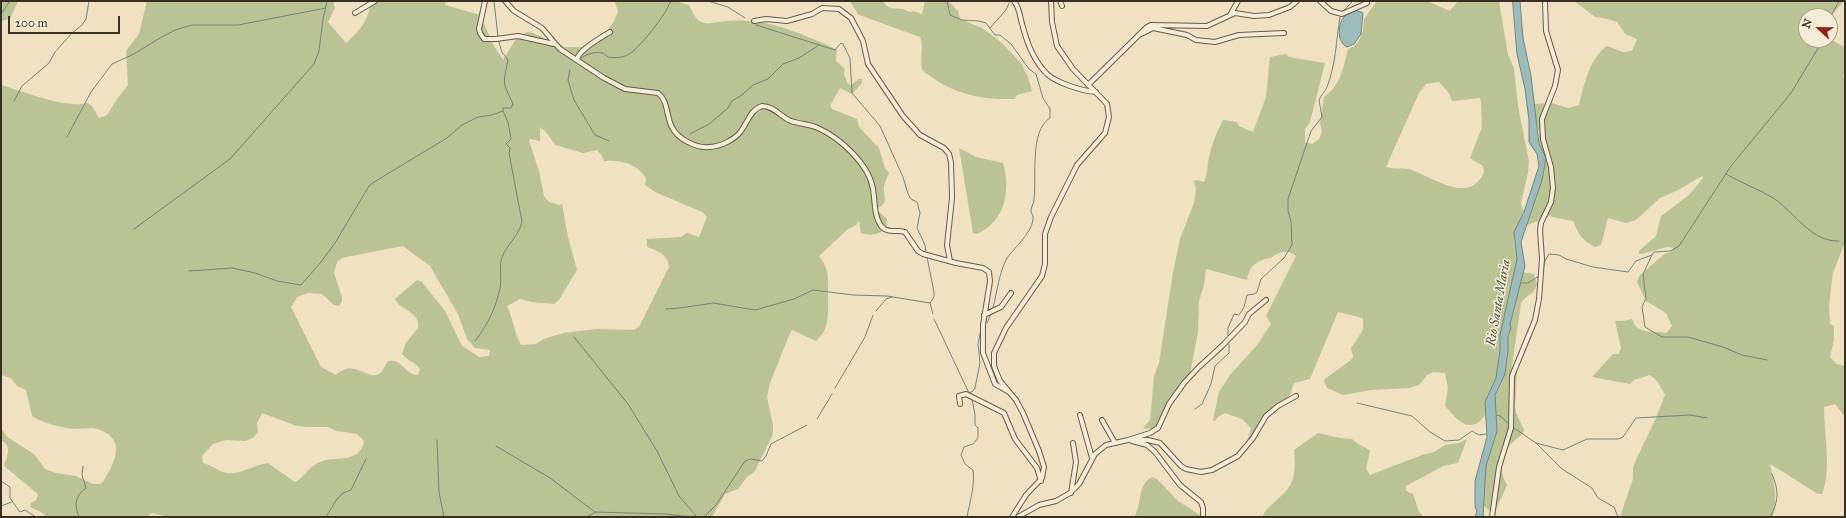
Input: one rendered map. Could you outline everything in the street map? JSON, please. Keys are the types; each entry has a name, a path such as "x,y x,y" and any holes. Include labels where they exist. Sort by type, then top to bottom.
{"street":[{"path":"355,13 375,1"},
{"path":"485,1 479,29 484,39 518,36 554,44"},
{"path":"505,1 514,11 542,28 554,44 604,78 626,89 658,93 664,100 668,120 674,132 680,138 697,146 710,147 734,138 741,131 752,113 762,106 770,107 792,122 818,128 839,141 861,162 872,183 877,214 882,227 891,232 905,232 918,251 950,261 983,268 988,272 990,281 984,315 982,344 988,368 998,386 1009,392"},
{"path":"1014,1 1018,7 1027,41 1038,62 1046,73 1055,79 1079,89 1096,92"},
{"path":"1012,517 1026,495 1041,481 1045,472 1042,459 1023,413 1016,400 1003,387 994,366 994,353 1006,328 1042,276 1045,264 1044,240 1046,227 1072,174 1082,159 1105,133 1108,125 1109,110 1107,104 1073,69 1057,46 1052,22 1051,1"},
{"path":"1060,1 1062,6"},
{"path":"1230,15 1238,1"},
{"path":"1088,85 1142,30 1151,25 1201,27 1212,24 1230,15 1240,13 1254,16 1269,15 1290,7 1298,1"},
{"path":"1320,1 1331,11 1339,14 1344,14 1367,3"},
{"path":"1492,517 1499,467 1511,428 1512,376 1535,320 1539,299 1541,272 1541,223 1552,197 1552,174 1544,139 1542,119 1555,86 1558,70 1547,36 1545,1"},
{"path":"754,21 786,21 812,14 822,8 839,10 851,18 863,40 868,64 903,116 920,135 944,148 949,154 951,162 952,198 947,245 950,261"},
{"path":"1132,41 1144,32 1153,28 1208,42 1219,41 1239,35 1284,33"},
{"path":"577,60 579,54 610,32"},
{"path":"984,315 1002,307 1011,293"},
{"path":"1018,517 1039,505 1056,501 1070,493 1079,484 1092,458 1102,447 1130,440 1150,433 1158,428 1169,404 1184,383 1198,368 1224,345 1245,322 1249,314 1266,300"},
{"path":"960,404 959,396 966,394 1004,413 1016,439 1037,468 1041,481"},
{"path":"1130,440 1148,440 1160,443 1181,466 1190,471 1205,472 1238,456 1266,416 1278,406 1296,396"},
{"path":"1080,415 1092,458"},
{"path":"1102,420 1116,443"},
{"path":"1130,440 1150,447 1180,485 1201,502 1203,515"},
{"path":"1070,493 1076,462 1073,444"}],"green space":[{"path":"1,1 18,1 10,19 1,21"},
{"path":"147,1 333,1 335,8 328,22 346,43 363,25 370,8 370,1 446,1 445,5 480,15 494,46 503,60 516,39 527,32 533,33 565,47 585,47 602,38 614,21 618,12 615,2 613,1 675,1 689,5 697,19 705,23 743,21 766,23 809,37 837,50 836,61 845,69 844,74 848,84 851,85 859,79 862,79 862,83 852,94 840,88 830,106 832,109 857,119 859,127 879,148 885,168 889,173 884,186 884,202 876,209 887,219 886,229 880,233 874,234 861,233 859,221 819,256 823,261 828,276 828,310 824,331 816,341 792,330 790,333 770,383 767,397 773,425 773,434 755,471 747,477 738,489 725,494 712,517 168,517 152,513 146,517 46,517 43,513 30,507 31,503 36,500 38,494 4,466 8,455 8,448 5,442 1,440 1,428 6,436 34,454 45,469 56,473 76,476 93,484 100,484 103,482 114,460 116,446 108,434 98,429 74,429 63,427 47,423 32,416 26,390 17,386 11,378 1,375 1,85 56,102 67,104 87,103 91,105 99,118 107,115 128,85 126,51 139,34","holes":["540,127 546,132 555,145 583,153 597,150 604,161 622,162 633,166 646,178 645,185 655,192 702,212 707,217 699,237 687,233 681,237 647,239 647,247 662,254 667,259 669,267 639,327 634,330 597,329 563,333 544,339 536,344 521,345 507,306 520,299 532,302 554,304 559,300 577,270 568,237 562,204 559,205 549,202 544,196 539,171 529,141 530,139 540,141","403,246 430,266 458,314 467,339 475,348 490,350 489,356 479,357 462,346 445,311 422,282 417,280 395,299 401,306 413,315 418,322 418,328 406,343 402,354 420,369 418,375 410,373 397,362 393,361 388,361 382,372 375,375 370,375 355,369 343,370 336,375 321,367 291,307 297,297 308,293 322,294 334,305 339,306 342,301 342,297 334,273 337,262 342,258","262,413 294,425 306,427 328,427 336,431 357,434 364,441 361,449 352,457 325,460 318,463 311,467 295,482 268,463 236,473 226,473 203,463 202,456 213,444 226,440 246,441 254,437 258,432 257,423"]},
{"path":"850,1 883,1 889,7 922,14 925,1 948,1 958,11 960,19 982,28 1001,42 1021,63 1028,77 1032,91 1017,95 1015,99 1002,99 978,97 966,94 945,85 923,71 921,63 922,45 920,37 858,14"},
{"path":"1377,1 1427,1 1450,11 1458,1 1499,1 1508,55 1514,68 1518,106 1529,162 1521,203 1524,211 1517,226 1514,239 1517,259 1500,335 1500,350 1496,378 1485,402 1486,414 1480,421 1470,425 1465,424 1455,417 1445,406 1448,388 1445,373 1433,372 1427,375 1419,385 1409,388 1372,390 1343,395 1327,388 1324,381 1325,379 1352,359 1353,356 1351,348 1363,330 1363,318 1338,312 1310,379 1294,383 1290,395 1272,409 1250,445 1247,443 1251,428 1242,419 1225,413 1218,417 1215,421 1213,420 1219,392 1230,375 1257,345 1271,324 1266,316 1296,256 1290,252 1280,252 1271,258 1262,260 1255,264 1248,275 1247,280 1206,269 1204,285 1199,301 1198,332 1190,374 1157,425 1152,429 1143,428 1150,420 1154,377 1159,363 1173,272 1180,239 1194,203 1196,189 1194,181 1198,180 1204,182 1208,160 1223,120 1237,122 1239,126 1253,132 1266,97 1270,57 1286,54 1289,57 1325,63 1310,122 1305,129 1305,142 1312,144 1319,139 1322,132 1320,123 1324,97 1338,82 1343,70 1348,49 1355,46 1363,31 1364,19","holes":["1439,82 1448,92 1452,101 1480,98 1482,127 1470,158 1483,166 1484,172 1477,182 1469,187 1459,188 1438,182 1408,169 1386,167 1419,93 1426,84"]},
{"path":"1574,1 1844,1 1838,8 1798,8 1798,48 1838,48 1838,43 1845,47 1845,71 1843,76 1845,78 1845,242 1833,273 1829,305 1830,324 1834,326 1834,340 1830,357 1837,364 1845,366 1845,417 1835,404 1824,407 1827,474 1822,494 1818,494 1770,464 1775,497 1773,517 1620,517 1633,479 1633,468 1635,462 1665,395 1657,381 1650,375 1634,380 1630,384 1592,377 1613,354 1619,354 1621,348 1615,321 1632,319 1636,327 1644,331 1666,333 1672,326 1666,313 1646,301 1637,282 1639,276 1663,255 1670,252 1674,248 1667,247 1642,254 1639,254 1639,251 1656,236 1661,216 1689,195 1703,178 1702,176 1678,190 1660,198 1636,220 1626,223 1608,218 1601,245 1595,247 1581,236 1573,221 1552,217 1550,215 1542,222 1541,220 1527,225 1542,180 1546,158 1539,144 1539,133 1534,104 1552,103 1568,108 1579,105 1588,73 1601,51 1607,46 1623,52 1632,51 1637,39 1625,34 1617,22 1595,17"},
{"path":"959,148 976,157 1003,163 1006,184 1004,204 994,222 977,234 973,233"},
{"path":"1523,272 1534,274 1537,284 1536,288 1521,303 1512,366 1517,369 1516,413 1524,430 1503,455 1502,470 1507,485 1494,514 1484,506 1486,466 1497,428 1495,396 1505,374 1508,336 1511,328 1510,324"},
{"path":"1318,433 1352,439 1370,451 1366,469 1370,475 1422,455 1434,452 1445,445 1459,443 1467,439 1458,463 1443,466 1406,486 1406,491 1413,494 1419,512 1424,517 1262,517 1286,491 1293,479 1295,459 1294,450"},
{"path":"1152,477 1157,479 1178,501 1203,517 1134,517 1137,512 1144,485"}],"water":[{"path":"1513,1 1520,1 1523,38 1531,76 1539,144 1546,158 1542,180 1521,242 1525,266 1510,324 1511,328 1508,336 1505,374 1495,395 1497,431 1486,466 1483,517 1475,517 1477,511 1475,507 1475,481 1487,437 1485,402 1496,378 1500,350 1500,335 1517,259 1514,232 1524,212 1539,166 1537,154 1529,142 1529,120 1525,89 1517,54"},
{"path":"1356,10 1363,13 1361,34 1354,44 1347,47 1341,41 1339,28 1342,19"}],"waterway":[{"path":"1,14 10,1"},
{"path":"14,101 22,86 49,63 55,52 72,33 82,25 86,19 89,1"},
{"path":"134,229 230,159 314,64 319,51 327,1"},
{"path":"494,1 498,37"},
{"path":"581,58 598,52 613,58 622,57 629,54 652,31 672,1"},
{"path":"708,1 728,7 745,18"},
{"path":"947,1 950,15 962,20 986,23 995,35 1000,35 1011,44 1029,69 1036,74 1043,98 1050,109 1050,118 1043,124 1036,144 1035,190 1031,211 1033,216 1032,222 1027,233 1004,264 993,308"},
{"path":"1342,12 1353,1"},
{"path":"1835,8 1839,1"},
{"path":"990,28 1006,10 1009,3"},
{"path":"67,137 91,92 112,64 134,54 175,30 192,25 238,25 326,8"},
{"path":"1228,336 1228,328 1234,314 1239,315 1244,307 1247,295 1257,292 1261,279 1284,258 1292,245 1288,199 1311,131 1322,117 1319,100 1327,87 1330,78 1340,17"},
{"path":"756,25 835,50 841,43 843,44 850,58 852,93 880,126 903,177 908,194 911,199 917,202 920,213 917,228 925,245 926,253"},
{"path":"189,271 232,268 255,273 277,281 301,285 335,243 369,186 447,138 462,125 478,117 492,115 503,111 503,108 511,108 513,104 504,83 508,60 502,52 499,42"},
{"path":"690,134 709,124 728,108 732,101 742,95 753,85 768,79 783,64 799,58 819,45"},
{"path":"1543,270 1545,261 1549,254 1559,255 1566,259 1593,267 1628,272 1636,261 1652,255 1654,252 1670,251 1679,246 1731,166 1791,93 1818,48"},
{"path":"570,70 568,80 574,100 595,135 609,141"},
{"path":"475,341 487,323 496,303 501,284 502,257 522,222 509,153 510,148 506,144 511,139 508,122 503,111"},
{"path":"1726,174 1773,198 1811,232 1829,240 1839,241"},
{"path":"1652,255 1643,274 1646,298 1642,307 1645,327 1662,337 1688,337 1723,347 1742,355 1767,360"},
{"path":"927,257 934,292 934,297 930,303 933,314"},
{"path":"1521,283 1528,283 1539,276"},
{"path":"666,309 713,303 755,310 794,299 813,290 853,295 887,296 930,303"},
{"path":"876,311 886,299 892,297"},
{"path":"987,323 991,314"},
{"path":"835,388 865,337 873,315"},
{"path":"934,319 969,393 975,388 980,363 978,344 981,329"},
{"path":"574,337 628,404 657,451 679,496 697,517"},
{"path":"1195,409 1202,404 1211,384 1215,366 1229,353 1229,344"},
{"path":"817,419 832,394"},
{"path":"967,517 973,488 973,470 965,464 961,455 964,447 973,444 978,438 978,428 975,425 975,414 972,400"},
{"path":"1357,403 1412,416 1430,432 1445,441 1459,440 1472,431 1479,435 1486,434"},
{"path":"1497,415 1509,424"},
{"path":"1536,443 1563,450 1587,439 1618,439 1623,437 1636,418 1690,415 1707,418"},
{"path":"704,517 716,505 745,461 751,459 762,461 771,444 807,425"},
{"path":"1514,428 1536,443 1562,469 1592,488 1598,498 1614,507 1618,517"},
{"path":"437,440 439,492 444,517"},
{"path":"496,446 550,478 595,512"},
{"path":"326,517 337,499 343,493 351,490 366,459"},
{"path":"79,517 76,509 76,501 82,491 86,488 82,475 83,466"},
{"path":"1770,517 1775,506 1777,496 1776,486 1772,474"},
{"path":"1,481 10,487 10,498 20,512 25,510 36,517"},
{"path":"1,506 12,502"},
{"path":"587,517 595,512 666,514 690,517"}],"water label":[{"name":"Rio Santa Maria","path":"1499,303"}]}
